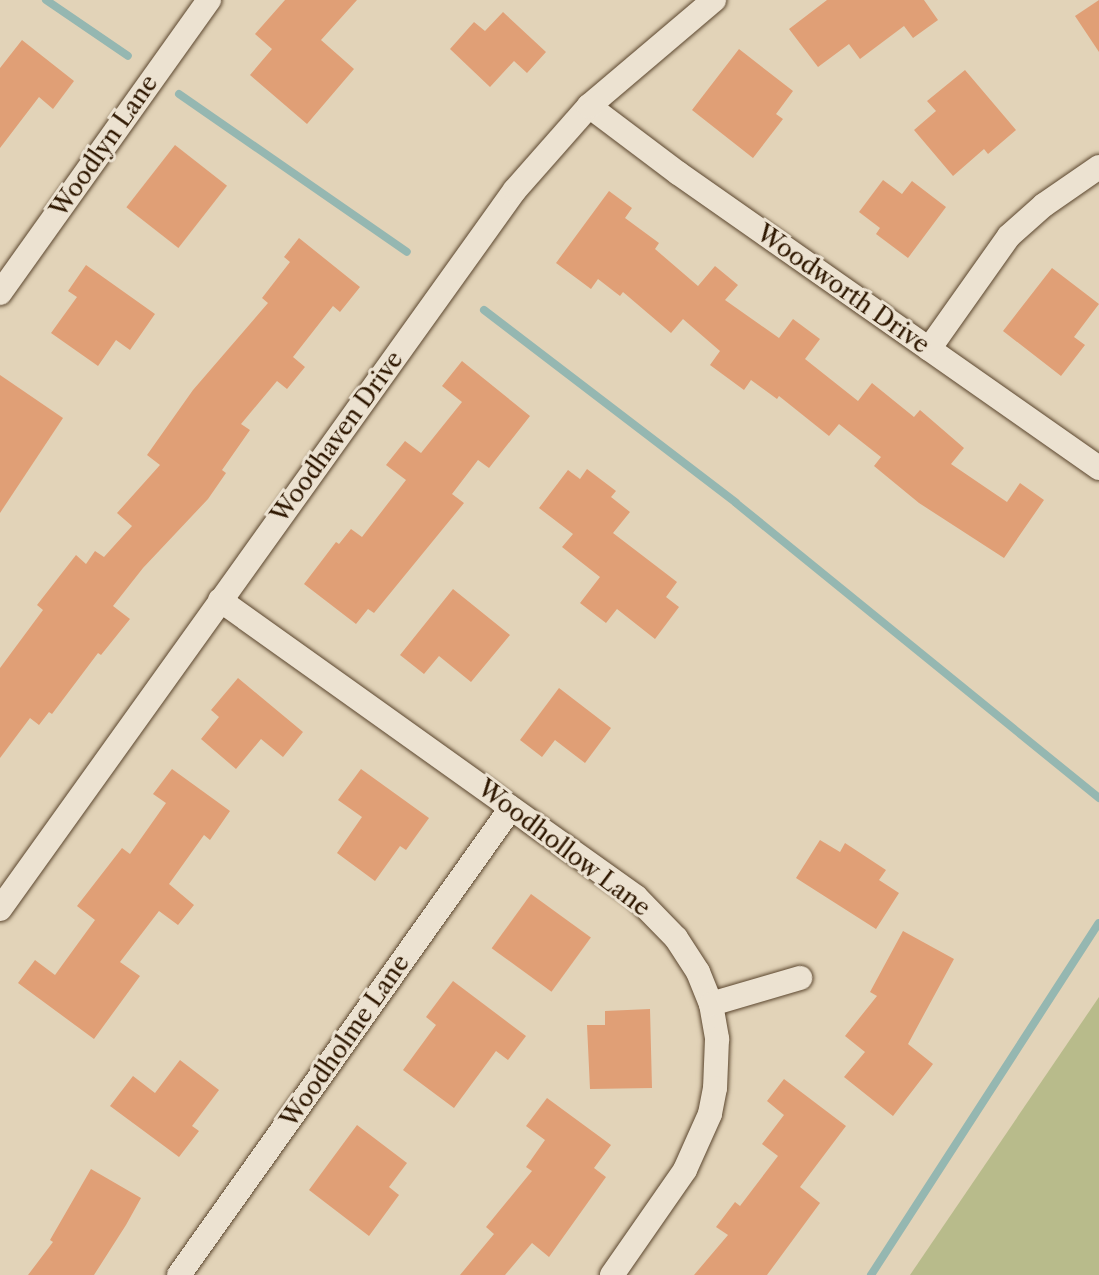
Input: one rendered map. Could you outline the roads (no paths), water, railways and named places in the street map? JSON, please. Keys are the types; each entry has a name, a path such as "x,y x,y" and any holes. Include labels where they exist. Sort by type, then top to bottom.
{"street":[{"name":"Woodlyn Lane","path":"0,293 209,0"},
{"name":"Woodhaven Drive","path":"0,909 489,224 539,160 589,106 714,0"},
{"name":"Woodworth Drive","path":"589,106 678,173 1099,468"},
{"path":"929,349 1009,236 1044,205 1099,167"},
{"name":"Woodhollow Lane","path":"220,600 649,909 687,954 711,1004 717,1057 706,1125 685,1170 612,1275"},
{"name":"Woodholme Lane","path":"179,1275 511,808"},
{"path":"711,1004 800,978"}],"waterway":[{"path":"46,0 128,56"},
{"path":"179,94 407,252"},
{"path":"484,310 736,503 1099,798"},
{"path":"871,1275 1099,923"}]}
